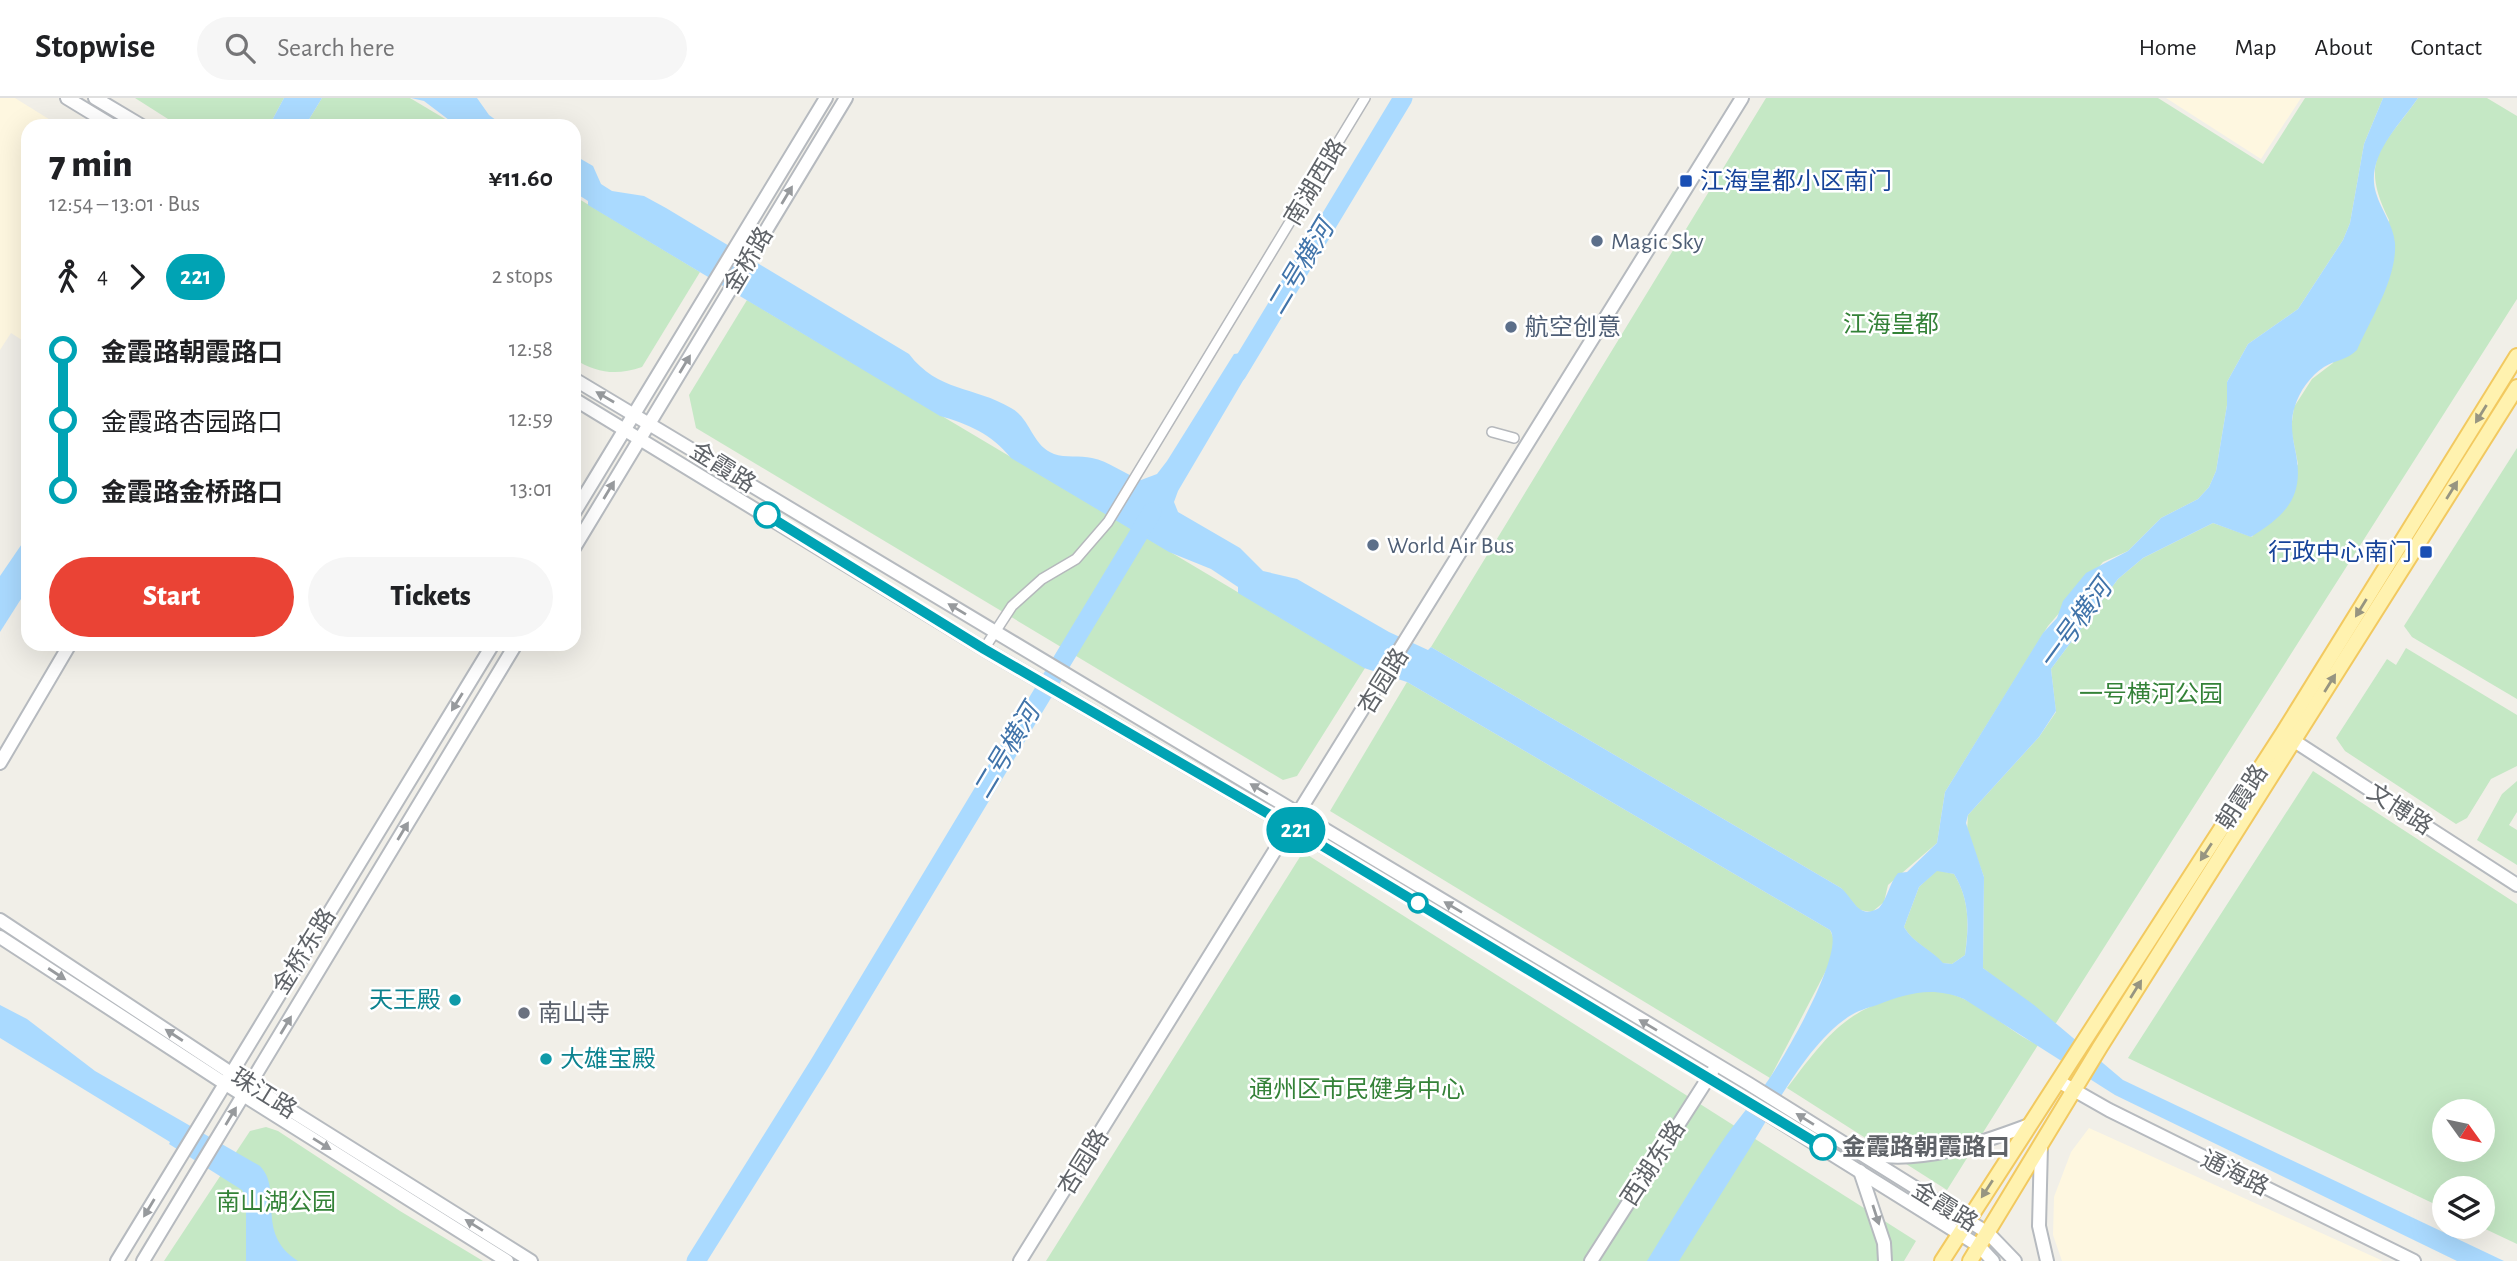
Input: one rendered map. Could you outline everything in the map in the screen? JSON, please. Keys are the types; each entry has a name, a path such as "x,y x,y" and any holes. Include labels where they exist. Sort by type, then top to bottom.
{"main road":[{"name":"朝霞路","path":"1970,1261 2517,356"},
{"name":"朝霞路","path":"1942,1261 2084,1039 2289,737 2517,387"}],"street":[{"path":"66,98 101,119"},
{"path":"95,98 130,119"},
{"name":"金桥路","path":"636,415 825,98"},
{"name":"金桥路","path":"650,423 846,98"},
{"name":"南湖西路","path":"984,649 1012,607 1042,579 1076,559 1108,522 1222,338 1365,98"},
{"name":"杏园路","path":"1020,1261 1300,814 1742,98"},
{"name":"金霞路","path":"581,383 1749,1084 1988,1233 2015,1261"},
{"name":"金霞路","path":"581,403 984,649 1291,827 1735,1093 1979,1246 1993,1261"},
{"path":"581,502 636,415"},
{"path":"581,537 650,423"},
{"path":"1492,432 1514,438"},
{"path":"0,763 66,651"},
{"name":"金桥东路","path":"117,1261 489,651"},
{"name":"金桥东路","path":"143,1261 512,651"},
{"name":"文博路","path":"2289,737 2517,885"},
{"name":"珠江路","path":"0,920 227,1078"},
{"name":"珠江路","path":"0,937 227,1078 531,1261"},
{"name":"西湖东路","path":"1591,1261 1716,1066"},
{"name":"通海路","path":"2061,1076 2414,1261"},
{"name":"珠江路","path":"247,1089 506,1261"},
{"path":"1858,1152 1887,1157 1947,1153 2029,1125"},
{"path":"2041,1145 2039,1226 2047,1261"},
{"path":"1860,1170 1884,1243 1885,1261"}],"shaded area":[{"path":"0,98 15,98 49,119 21,119 21,339 11,333 0,350"},
{"path":"2166,98 2301,98 2261,159"},
{"path":"2089,1128 2383,1261 2062,1261 2053,1235 2054,1197 2071,1152"}],"green space":[{"path":"135,98 284,98 273,119 168,119"},
{"path":"322,98 410,98 445,119 309,119"},
{"name":"江海皇都","path":"1766,98 2158,98 2263,164 2305,98 2383,98 2364,144 2350,223 2343,240 2298,309 2248,344 2227,382 2227,405 2216,471 2209,487 2198,499 2161,518 2128,551 2103,562 2048,626 1945,792 1937,843 1888,885 1884,902 1872,912 1859,910 1841,888 1431,647"},
{"name":"一号横河公园","path":"2418,98 2487,98 2517,116 2517,299 2056,1023 2052,1023 1983,968 1984,877 1967,831 1968,815 2039,737 2056,712 2051,669 2118,579 2143,558 2213,523 2252,537 2298,464 2291,429 2294,407 2312,379 2333,363 2389,220 2376,182 2375,167 2379,154"},
{"path":"581,200 700,272 642,367 624,372 607,372 581,362"},
{"path":"747,300 1365,668 1297,776 1283,780 696,428 689,395"},
{"path":"2517,448 2517,699 2412,637 2404,626"},
{"path":"2406,648 2517,715 2517,766 2491,779 2467,818 2456,824 2345,751 2336,738 2387,659 2396,665"},
{"path":"1407,682 1830,930 1835,942 1831,961 1770,1078 1330,811"},
{"path":"2313,771 2517,904 2517,1244 2495,1234 2495,1176 2432,1176 2432,1203 2128,1058"},
{"path":"2517,781 2517,812 2509,825 2517,830 2517,865 2477,840 2502,794"},
{"name":"通州区市民健身中心","path":"1303,852 1916,1241 1904,1261 1046,1261"},
{"path":"1937,870 1954,874 1966,903 1965,955 1952,964 1942,963 1904,927 1919,887"},
{"path":"1923,990 1944,992 1962,998 2038,1045 1947,1190 1787,1088 1843,1023 1876,1004"},
{"name":"南山湖公园","path":"266,1127 278,1131 400,1211 483,1261 164,1261 250,1131"}],"water":[{"path":"284,98 322,98 309,119 273,119"},
{"path":"411,98 477,98 494,119 448,119 424,101"},
{"name":"一号横河","path":"2383,98 2418,98 2386,142 2375,167 2376,193 2395,243 2395,257 2388,284 2357,350 2319,370 2306,384 2297,401 2292,427 2298,479 2291,501 2275,520 2251,537 2213,523 2143,558 2118,579 2051,669 2056,711 2039,737 1968,815 1966,823 1984,877 1983,968 2034,1005 2123,1080 2432,1227 2432,1239 2458,1239 2504,1261 2457,1261 2115,1095 1964,999 1931,992 1910,994 1862,1010 1833,1029 1806,1060 1781,1096 1679,1261 1647,1261 1711,1157 1788,1049 1822,980 1833,941 1830,930 1407,682 1364,668 1238,593 1238,587 1211,569 1169,552 1011,458 996,442 979,431 940,416 588,205 588,201 581,196 581,159 593,166 601,184 612,191 644,196 909,354 920,366 944,382 1011,408 1047,450 1058,455 1098,460 1141,480 1157,474 1167,461 1234,354 1249,352 1254,362 1178,491 1174,502 1178,512 1240,548 1263,571 1297,579 1389,632 1428,650 1431,647 1841,888 1857,907 1866,912 1879,908 1898,873 1907,872 1937,843 1945,792 2043,633 2057,618 2063,601 2086,573 2128,551 2161,518 2198,499 2209,487 2216,471 2227,405 2227,382 2248,344 2298,309 2343,240 2350,223 2364,144","holes":["1937,871 1954,874 1963,894 1967,923 1965,955 1952,964 1943,963 1904,927 1919,887"]},
{"path":"21,545 21,599 0,632 0,576"},
{"path":"0,1005 27,1019 95,1071 260,1166 270,1187 273,1225 277,1238 285,1250 298,1261 246,1261 246,1198 242,1190 169,1144 170,1142 0,1038"}],"waterway":[{"name":"二号横河","path":"1237,373 1403,98"},
{"name":"二号横河","path":"696,1261 820,1063 1152,512"}],"bus line":[{"name":"221","path":"767,515 984,649 1291,827 1823,1147"}],"place":[{"name":"江海皇都小区南门","path":"1686,181"},
{"name":"Magic Sky","path":"1597,241"},
{"name":"航空创意","path":"1511,327"},
{"name":"World Air Bus","path":"1373,545"},
{"name":"行政中心南门","path":"2426,552"},
{"name":"天王殿","path":"455,1000"},
{"name":"南山寺","path":"524,1013"},
{"name":"大雄宝殿","path":"546,1059"},
{"name":"金霞路朝霞路口","path":"1823,1147"}]}
